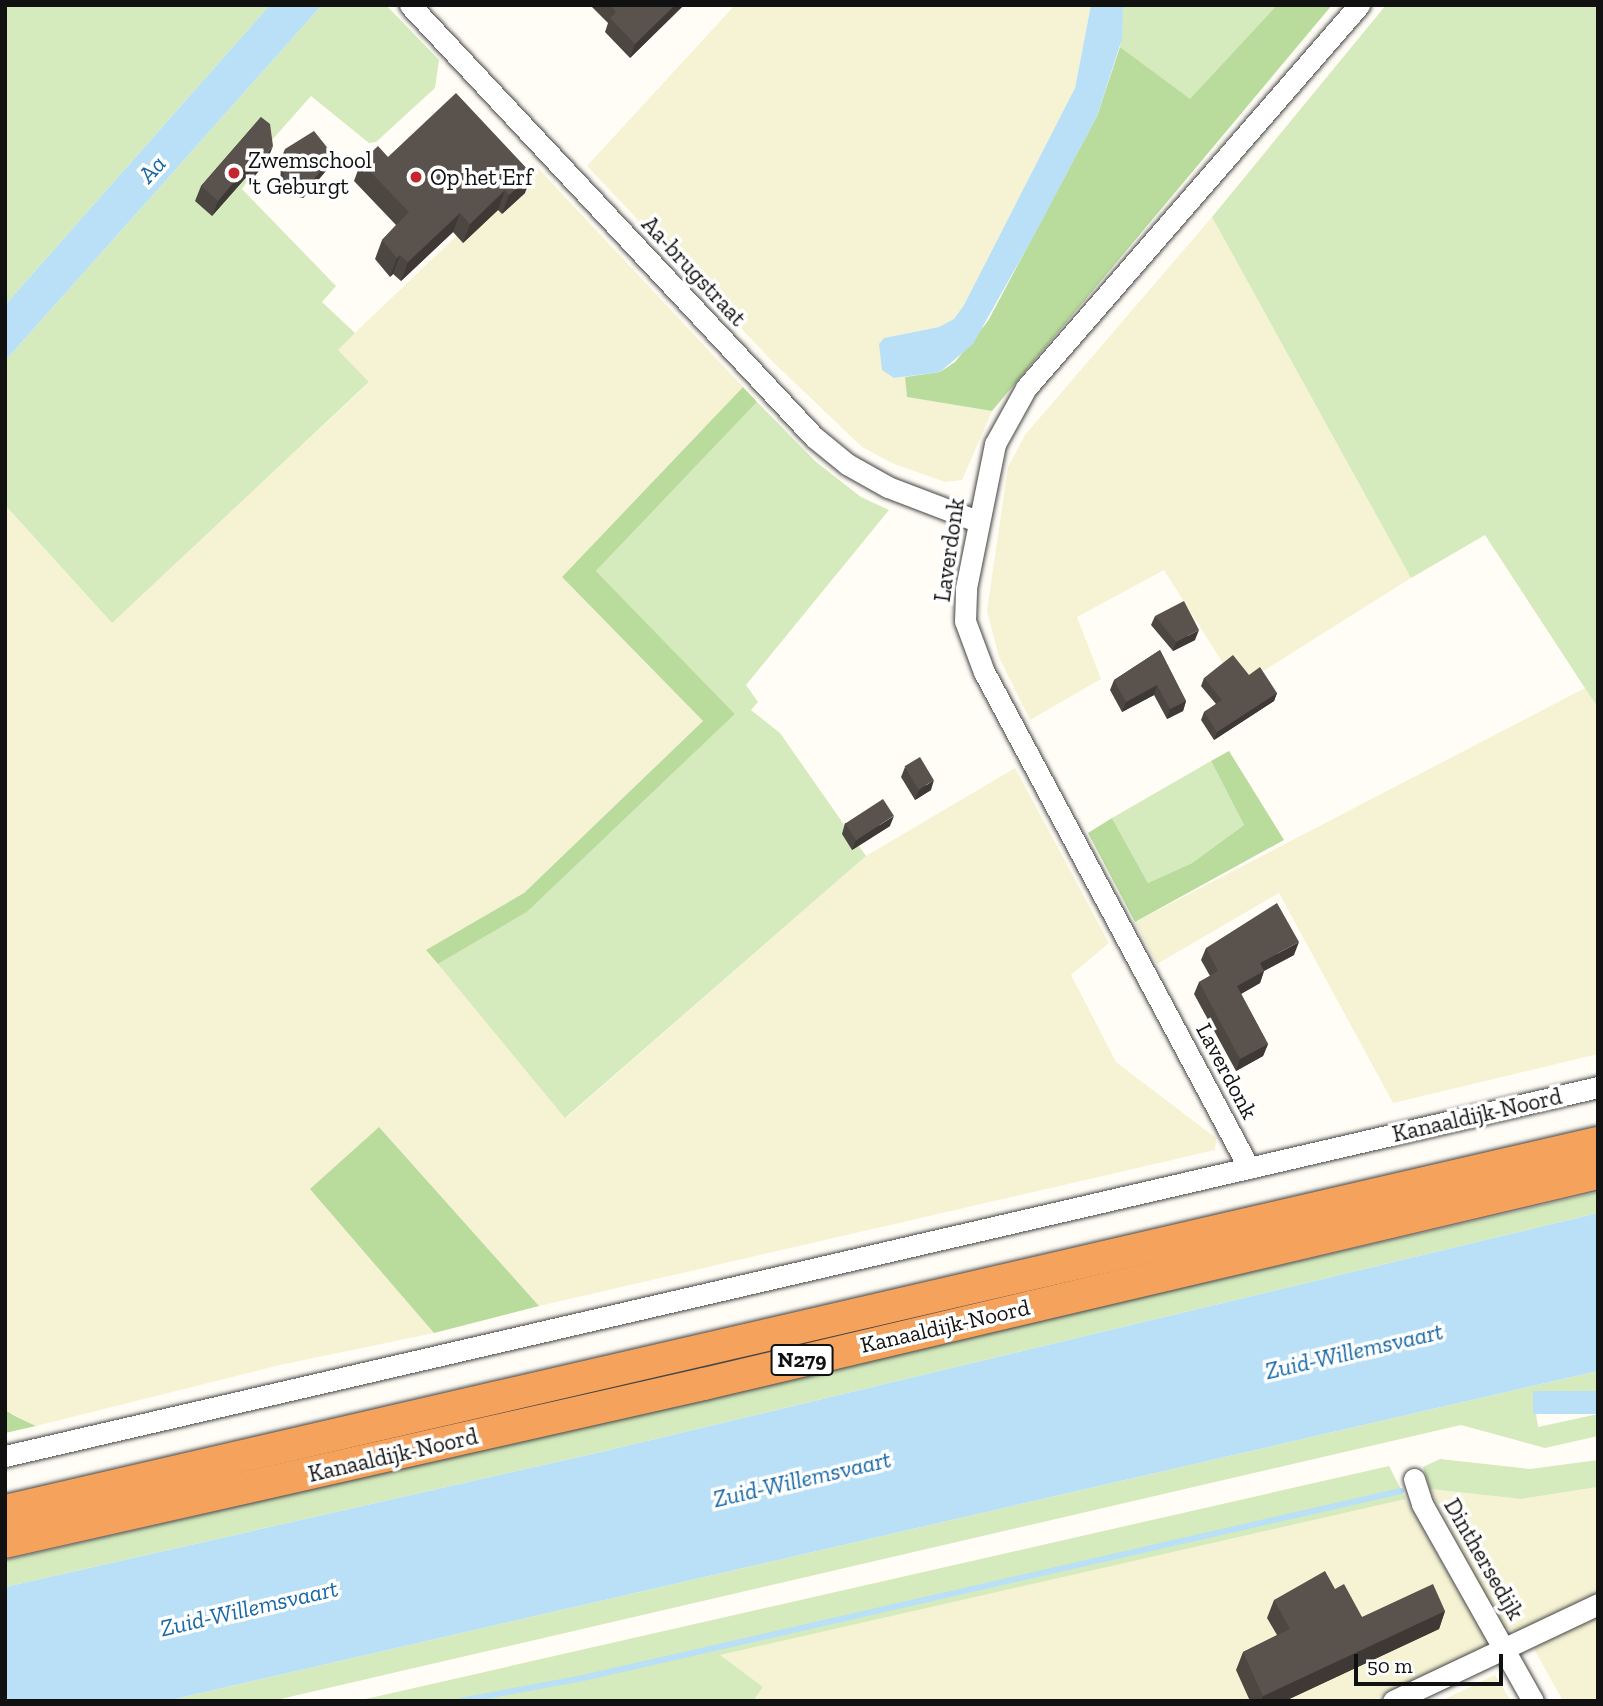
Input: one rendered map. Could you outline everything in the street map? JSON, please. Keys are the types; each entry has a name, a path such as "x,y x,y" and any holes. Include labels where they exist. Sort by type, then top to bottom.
{"highway":[{"name":"Kanaaldijk-Noord","path":"5,1511 1598,1143"},
{"name":"Kanaaldijk-Noord","path":"5,1542 704,1384 1598,1173"}],"street":[{"name":"Aa-brugstraat","path":"410,5 814,437 847,464 888,487 977,522"},
{"name":"Laverdonk","path":"1249,1168 973,647 965,621 965,588 995,444 1026,388 1359,5"},
{"name":"Kanaaldijk-Noord","path":"5,1456 1598,1087"},
{"name":"Dinthersedijk","path":"1414,1479 1422,1504 1533,1701"},
{"path":"1393,1701 1598,1604"}],"shaded area":[{"path":"735,5 1091,5 1075,88 964,305 954,319 939,327 884,338 894,378 905,377 907,397 992,411 962,480 945,482 892,463 862,447 772,361 587,166"},
{"path":"533,163 743,387 562,577 703,721 524,893 427,950 566,1118 866,856 1015,768 1109,943 1071,975 1116,1062 1216,1138 1215,1150 539,1306 379,1127 311,1189 434,1333 280,1365 36,1426 5,1410 5,505 111,622 369,383 337,350"},
{"path":"1212,217 1411,578 1238,687 1164,570 1077,617 1101,679 1030,720 999,657 987,611 1008,467 1025,435"},
{"path":"1585,688 1598,708 1598,1054 1393,1103 1279,893 1157,964 1135,922"},
{"path":"1598,1487 1598,1594 1520,1633 1502,1627 1430,1489 1521,1499"},
{"path":"1406,1499 1489,1645 1370,1701 753,1701 763,1687 719,1655"},
{"path":"1598,1615 1598,1701 1563,1701 1533,1647"},
{"path":"1495,1675 1511,1701 1441,1701 1443,1700"}],"green space":[{"path":"5,5 270,5 5,305"},
{"path":"322,5 386,5 439,60 435,88 376,142 369,143 311,96 264,149 267,153 242,189 336,286 322,302 355,333 338,350 369,382 112,623 5,505 5,361"},
{"path":"1123,5 1277,5 1190,100 1120,47"},
{"path":"1277,5 1332,5 992,411 907,397 905,377 940,372 955,362 988,321 1097,116 1120,47 1190,99"},
{"path":"1386,5 1598,5 1598,708 1485,535 1411,578 1212,217"},
{"path":"743,387 757,402 596,571 735,714 527,912 438,964 426,950 524,893 703,721 562,577"},
{"path":"757,402 816,462 861,497 889,510 746,685 758,702 751,710 780,733 866,856 565,1118 438,964 527,912 735,714 596,571"},
{"path":"1229,751 1284,840 1135,922 1088,833 1112,818 1148,883 1192,863 1244,825 1211,761"},
{"path":"1211,761 1244,825 1192,863 1148,883 1112,818"},
{"path":"379,1127 539,1306 434,1333 310,1189"},
{"path":"1598,1192 1598,1213 601,1452 5,1587 5,1560"},
{"path":"1598,1371 1598,1391 1535,1406 1538,1427 1598,1414 1598,1436 1545,1448 1461,1425 272,1701 166,1701"},
{"path":"5,1410 15,1416 36,1426 5,1433"},
{"path":"1440,1459 1530,1469 1598,1460 1598,1487 1521,1499 1430,1489 1423,1467"},
{"path":"1389,1466 1406,1499 720,1655 763,1687 753,1701 357,1701"}],"water":[{"name":"Aa","path":"270,5 322,5 5,361 5,305"},
{"path":"1091,5 1123,5 1122,39 1097,116 1037,230 973,344 940,372 894,378 882,370 879,344 884,338 939,327 954,319 964,305 1075,88"},
{"name":"Zuid-Willemsvaart","path":"1598,1213 1598,1371 166,1701 5,1701 5,1587 601,1452"},
{"path":"1533,1391 1598,1391 1598,1414 1533,1414"}],"building":[{"path":"610,5 675,5 635,44 610,18 616,12"},
{"path":"456,93 532,174 509,195 505,190 470,224 460,213 408,262 400,255 397,258 382,240 409,212 361,162 378,146 388,157"},
{"path":"261,117 270,124 273,146 258,163 254,158 218,201 201,186"},
{"path":"314,131 334,156 306,188 284,183 285,149"},
{"path":"1184,601 1199,630 1176,642 1155,616"},
{"path":"1160,650 1186,701 1170,709 1157,685 1126,702 1114,680"},
{"path":"1233,655 1249,675 1260,667 1277,693 1217,732 1204,712 1222,700 1204,678"},
{"path":"920,757 934,780 918,789 905,766"},
{"path":"883,799 894,816 856,840 845,824"},
{"path":"1277,903 1299,942 1260,963 1264,971 1237,986 1268,1044 1240,1059 1199,982 1218,971 1206,948"},
{"path":"1325,1571 1335,1589 1344,1584 1362,1617 1433,1584 1445,1611 1263,1696 1243,1652 1290,1629 1274,1600"}],"waterway":[{"path":"460,1701 583,1678 1401,1491"}],"place":[{"name":"Zwemschool 't Geburgt","path":"234,173"},
{"name":"Op het Erf","path":"416,177"}]}
